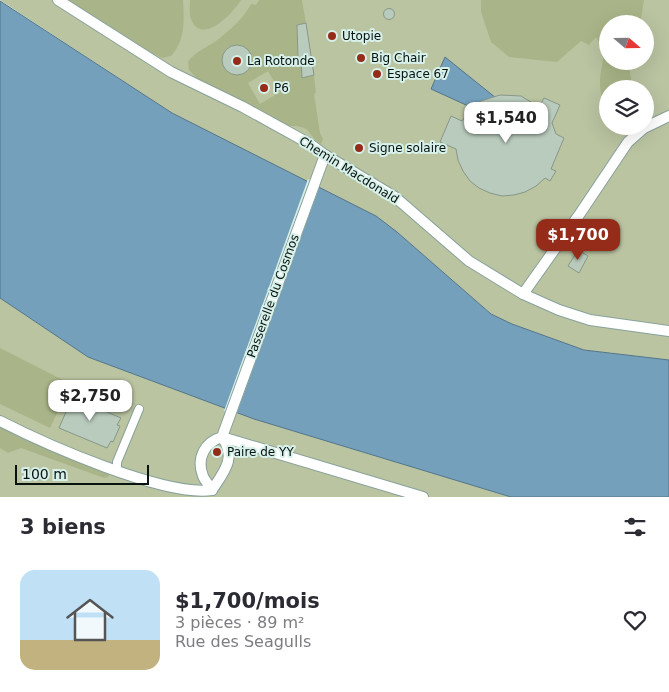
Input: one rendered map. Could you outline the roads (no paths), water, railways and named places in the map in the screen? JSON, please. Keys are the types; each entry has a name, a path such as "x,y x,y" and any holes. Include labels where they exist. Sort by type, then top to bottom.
{"street":[{"name":"Chemin Macdonald","path":"58,0 171,72 241,106 310,144 325,156 395,196 469,262 523,294 559,310 590,320 669,331"},
{"path":"523,294 628,142 644,128 669,116"},
{"name":"Passerelle du Cosmos","path":"222,437 325,156"},
{"path":"117,471 117,462 139,409"},
{"path":"0,420 46,443 117,471 172,487 211,493"},
{"path":"211,493 203,476 200,464 201,457 206,446 212,440 222,437 423,497"},
{"path":"211,493 222,474 229,456 228,445 222,437"}],"water":[{"path":"0,1 172,113 376,216 491,314 512,324 584,350 669,360 669,497 511,497 254,419 88,357 0,298"},
{"path":"445,57 506,106 499,120 431,89"}],"place":[{"name":"Utopie","path":"332,36"},
{"name":"Big Chair","path":"361,58"},
{"name":"La Rotonde","path":"237,61"},
{"name":"Espace 67","path":"377,74"},
{"name":"P6","path":"264,88"},
{"name":"Signe solaire","path":"359,148"},
{"name":"Paire de YY","path":"217,452"}]}
